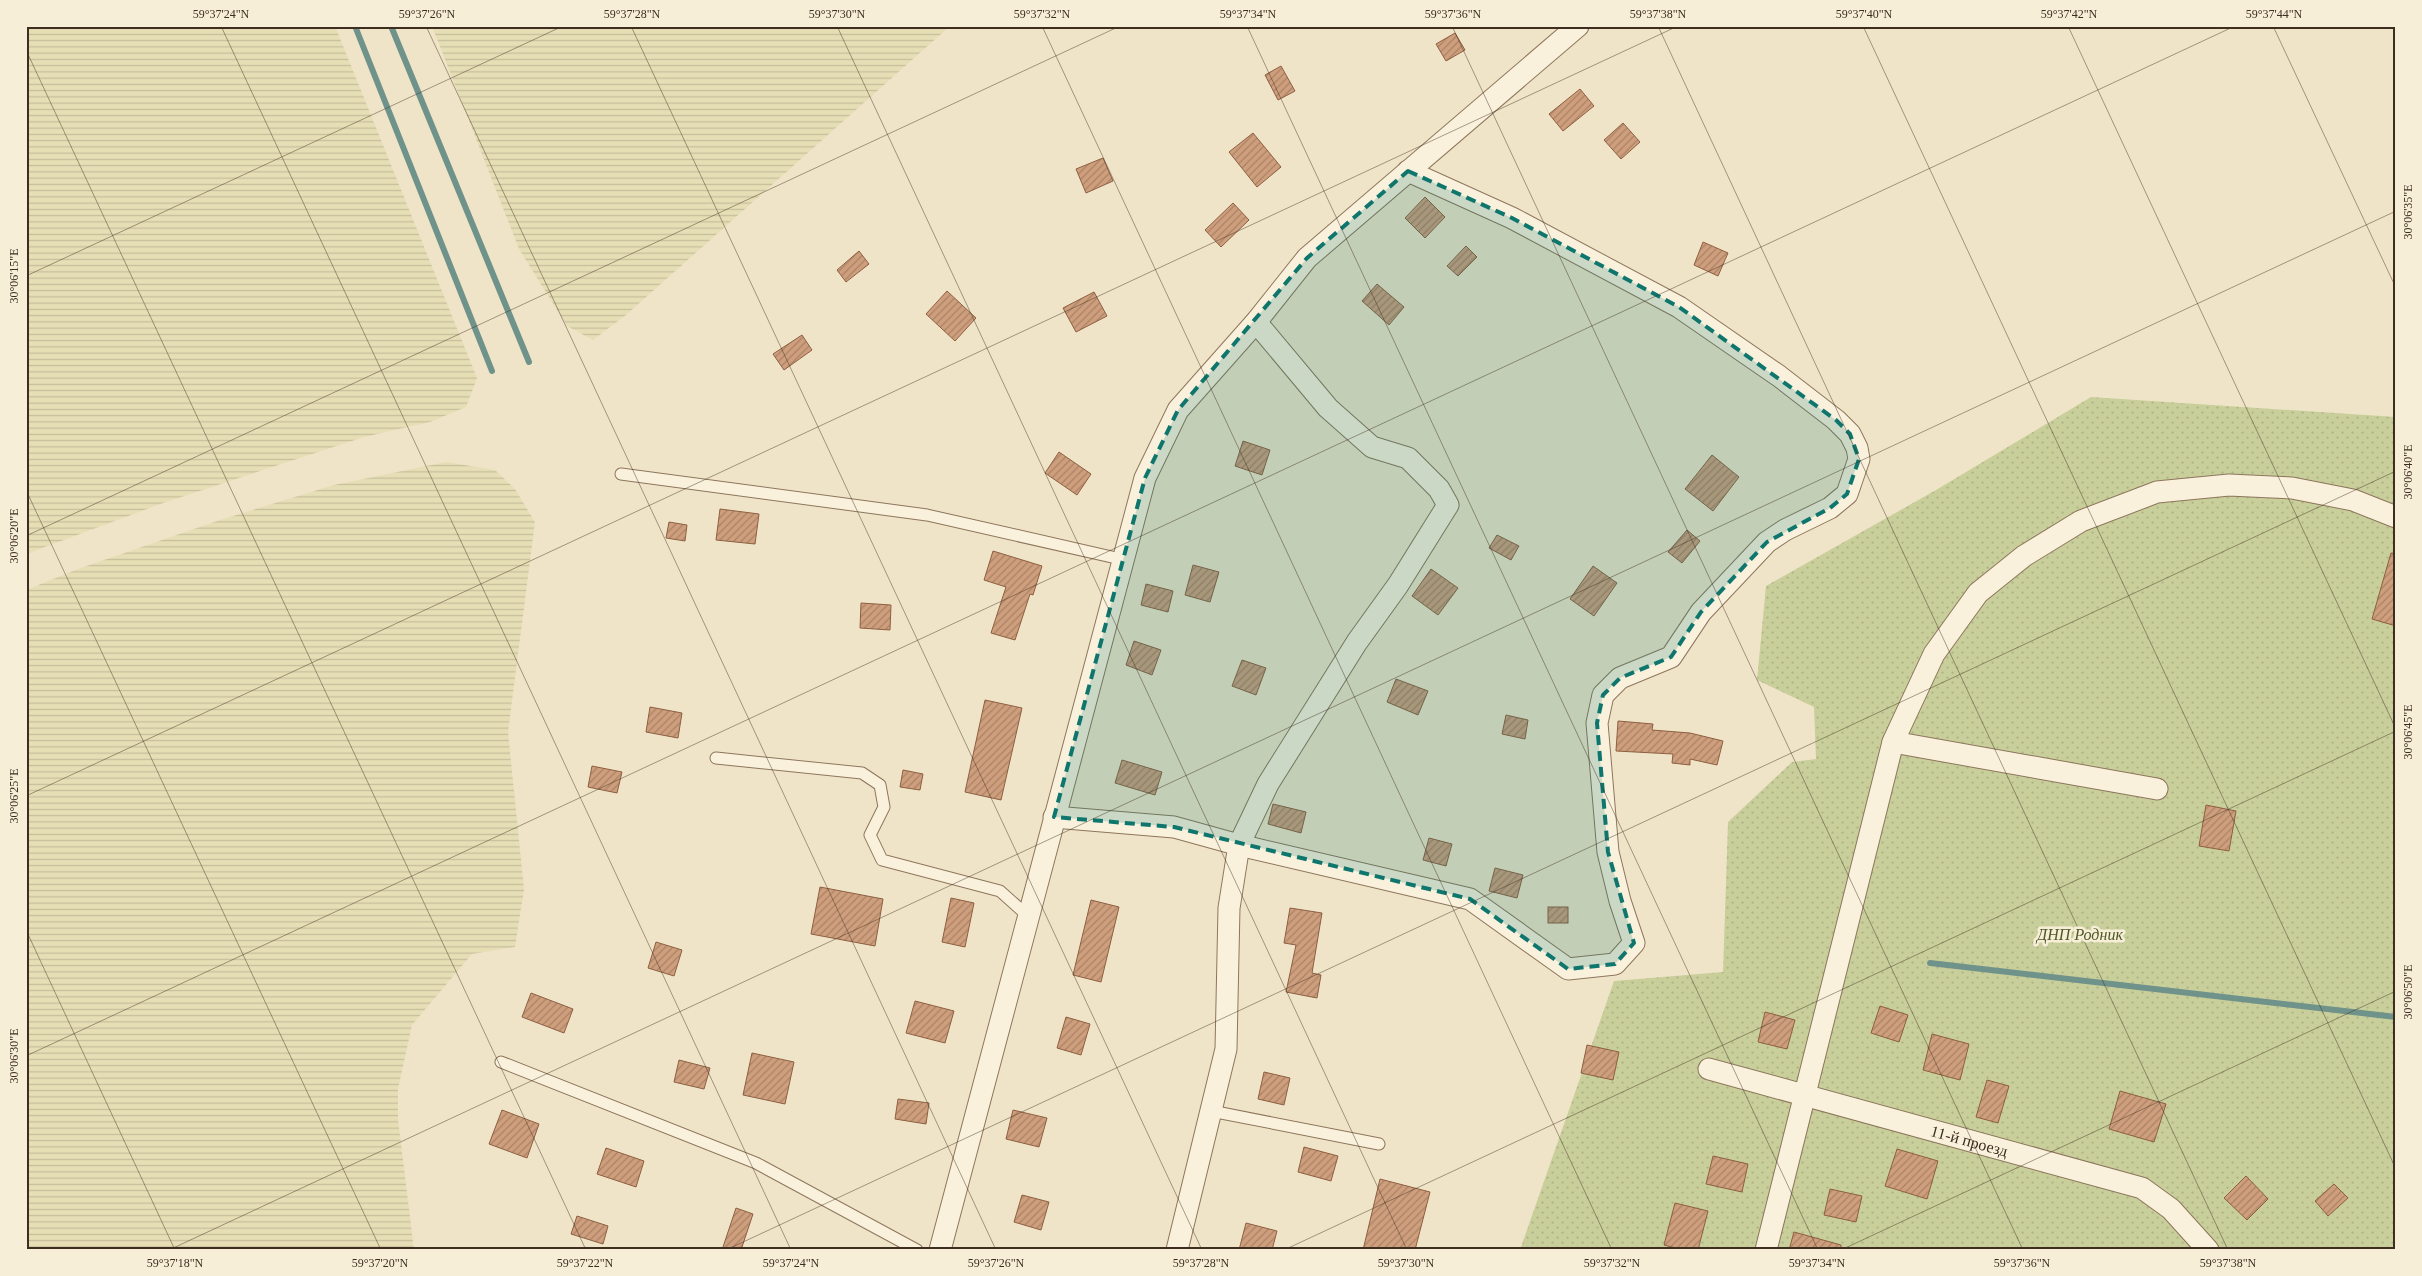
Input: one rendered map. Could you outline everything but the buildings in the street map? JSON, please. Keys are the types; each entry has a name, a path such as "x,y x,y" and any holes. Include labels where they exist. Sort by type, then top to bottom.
{"street":[{"path":"940,1250 1054,817 1125,560 1145,478 1178,410 1256,322 1307,258 1578,26"},
{"path":"1054,817 1174,827 1239,846 1470,899 1568,969 1615,964 1634,943 1620,901 1608,852 1597,723 1603,695 1620,678 1671,657 1701,612 1768,542 1785,530 1830,508 1847,494 1859,459 1857,448 1850,434 1836,420 1779,376 1679,307 1512,218 1408,172"},
{"path":"1177,1250 1226,1049 1229,908 1239,846 1268,784 1357,642 1398,585 1448,505 1439,489 1408,458 1372,447 1328,408 1256,322"},
{"path":"1766,1250 1893,742 1934,654 1978,593 2024,556 2081,521 2157,492 2229,485 2292,488 2353,500 2396,517"},
{"path":"1893,742 2157,788"},
{"name":"11-й проезд","path":"1710,1069 2142,1188 2171,1209 2208,1250"}],"lane":[{"path":"621,474 927,515 1125,560"},
{"path":"716,758 862,773 880,785 884,807 870,835 882,860 1000,890 1029,917"},
{"path":"501,1062 756,1163 917,1250"},
{"path":"1211,1111 1379,1144"}],"highlighted area":[{"path":"1408,171 1512,218 1679,307 1836,420 1850,434 1859,459 1847,494 1830,508 1767,542 1701,612 1671,657 1620,678 1603,695 1597,723 1608,852 1634,943 1615,964 1568,969 1470,899 1174,827 1054,817 1145,478 1178,410 1307,258"}],"shaded area":[{"path":"26,26 335,26 477,378 466,407 430,422 364,437 166,502 26,554"},
{"path":"432,26 950,26 626,315 593,340 567,326 519,249"},
{"path":"446,462 495,470 515,489 535,522 508,732 524,889 515,947 472,954 412,1025 398,1089 398,1119 414,1250 26,1250 26,590 78,569 217,521 334,485"}],"green space":[{"name":"ДНП Родник","path":"2091,397 2396,417 2396,1250 1520,1250 1614,981 1723,972 1728,822 1792,762 1816,759 1814,707 1757,680 1766,586 1936,490"}],"waterway":[{"path":"355,26 492,371"},
{"path":"391,26 529,362"},
{"path":"1930,963 2396,1017"}]}
